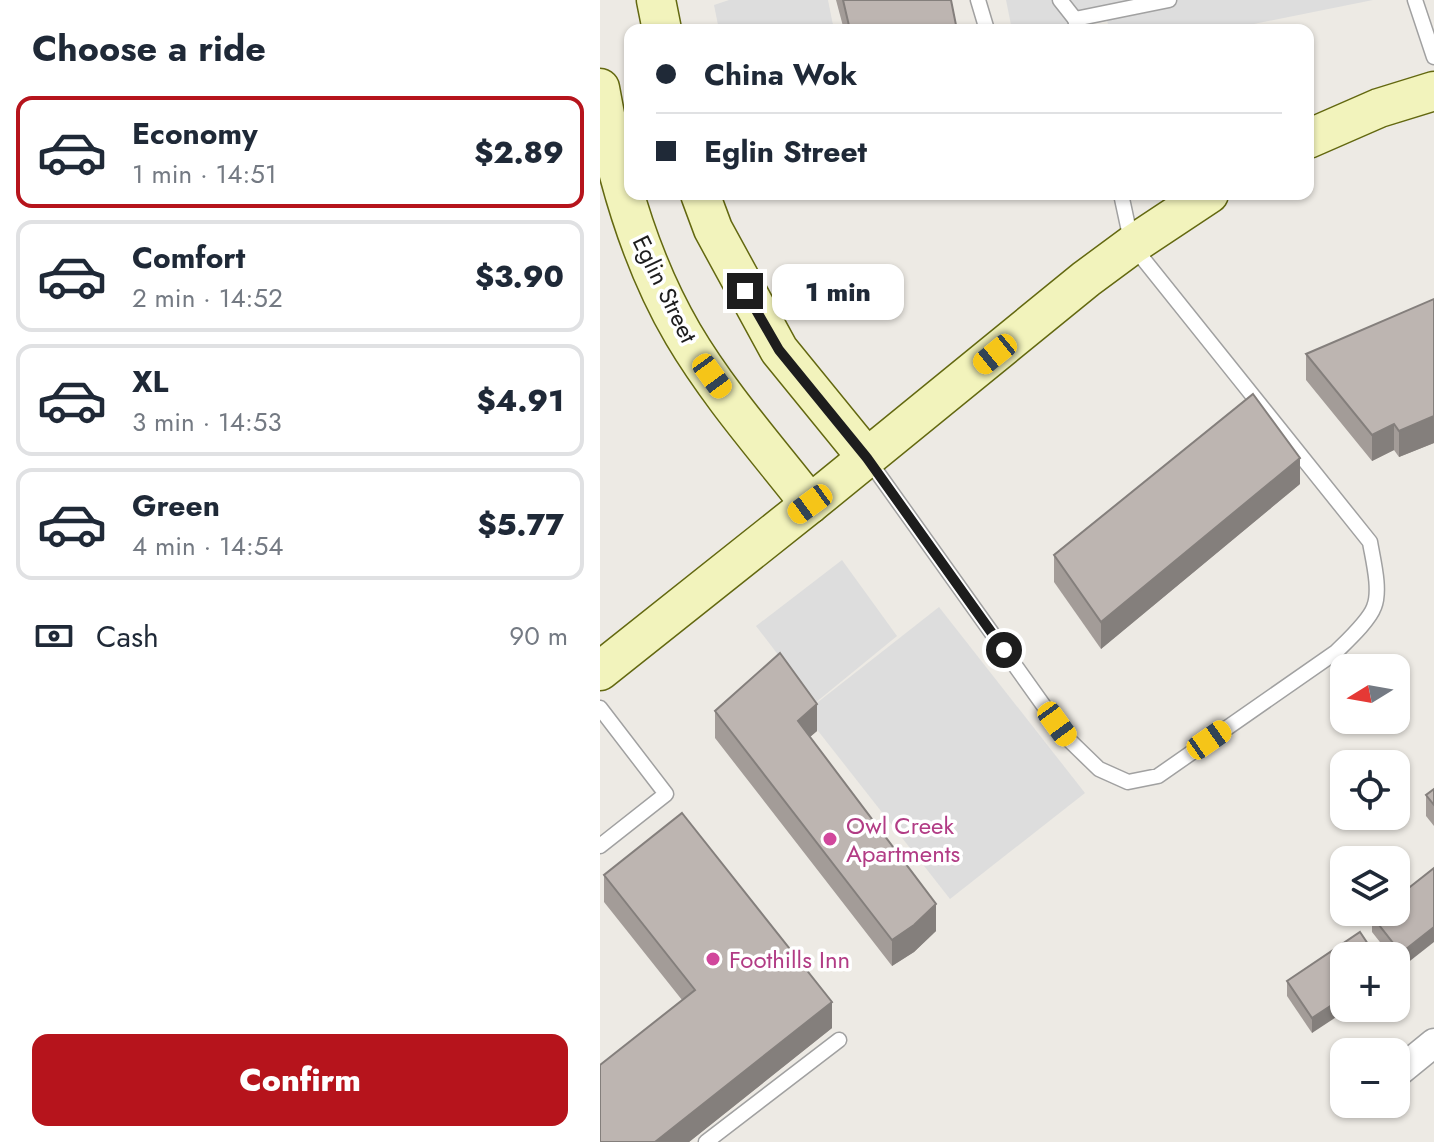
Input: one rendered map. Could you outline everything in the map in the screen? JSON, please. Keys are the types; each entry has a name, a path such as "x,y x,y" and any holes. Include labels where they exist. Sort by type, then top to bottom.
{"main road":[{"path":"656,0 661,24"},
{"name":"Eglin Street","path":"600,88 624,193"},
{"path":"1314,136 1379,108 1434,91"},
{"name":"Eglin Street","path":"626,200 655,280 683,335 752,431 810,504"},
{"path":"702,200 713,229 779,350 867,458"},
{"path":"600,671 1132,245 1200,200"}],"street":[{"path":"1410,1063 1434,1043"}],"lane":[{"path":"978,0 985,24"},
{"path":"1060,0 1077,24 1165,0"},
{"path":"1415,0 1434,57"},
{"path":"867,458 1066,737 1099,769 1128,782 1158,776 1336,652 1352,636 1375,607 1376,576 1370,542 1132,245 1122,200"},
{"path":"600,708 666,794 600,846"},
{"path":"706,1142 839,1040"}],"shaded area":[{"path":"729,0 828,0 833,24 718,24 714,5"},
{"path":"1006,0 1373,0 1254,24 1108,24 1107,21 1091,24 1011,24"},
{"path":"842,560 897,636 815,703 756,626"},
{"path":"939,607 1085,793 950,899 804,713"}],"building":[{"path":"843,0 951,0 956,24 849,24"},
{"path":"1434,299 1434,416 1399,431 1394,424 1372,435 1306,354"},
{"path":"1253,394 1300,458 1101,622 1054,555"},
{"name":"Owl Creek Apartments","path":"780,653 817,704 798,721 936,904 892,940 715,711"},
{"path":"1434,789 1434,805 1426,795"},
{"name":"Foothills Inn","path":"682,813 832,1002 655,1142 600,1142 600,1065 695,990 604,875"},
{"path":"1434,868 1434,927 1410,946 1410,942 1392,942 1380,926 1410,926 1410,887"},
{"path":"1360,932 1367,942 1345,942"},
{"path":"1330,952 1330,1006 1312,1018 1287,981"}],"place":[{"name":"Owl Creek Apartments","path":"830,839"},
{"name":"Foothills Inn","path":"713,959"}],"route":[{"path":"745,291 779,350 867,458 1004,650"}]}
